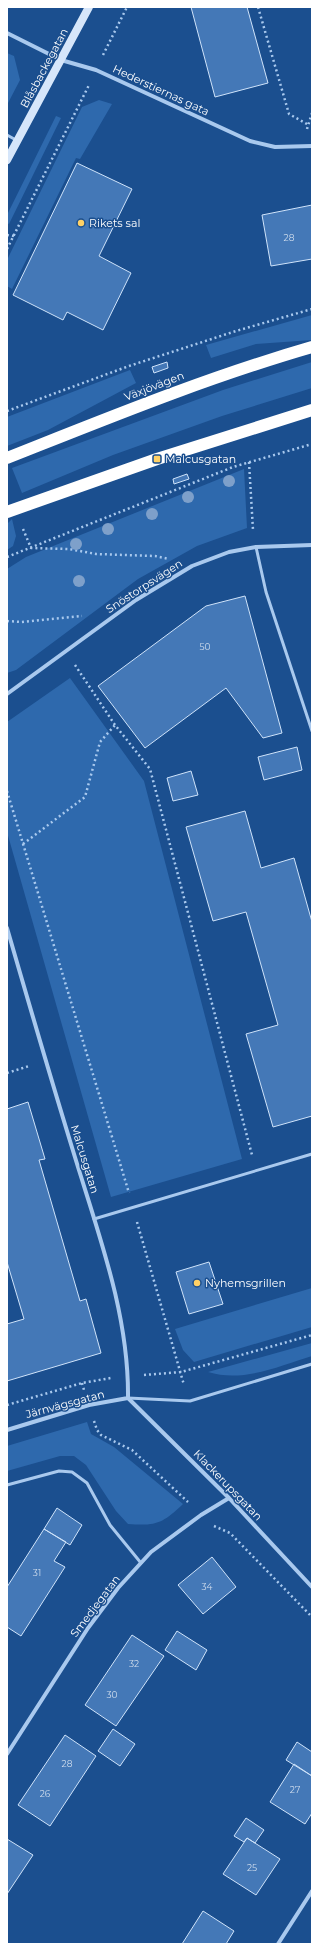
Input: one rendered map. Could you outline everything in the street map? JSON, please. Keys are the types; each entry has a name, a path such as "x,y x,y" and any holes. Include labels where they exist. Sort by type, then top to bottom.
{"highway":[{"name":"Växjövägen","path":"7,458 148,402 242,369 312,347"},
{"path":"7,512 157,459 312,410"}],"street":[{"name":"Blåsbackegatan","path":"7,160 89,7"},
{"name":"Hederstiernas gata","path":"7,33 61,60 96,70 250,141 275,147 312,146"},
{"name":"Snöstorpsvägen","path":"7,694 136,600 192,566 229,552 256,547 312,545"},
{"name":"Malcusgatan","path":"7,928 45,1061 94,1219 122,1321 128,1376 128,1398"},
{"name":"Järnvägsgatan","path":"7,1430 89,1405 128,1398"},
{"name":"Klackerupsgatan","path":"128,1398 229,1498 312,1587"},
{"name":"Smedjegatan","path":"7,1754 88,1628 118,1588 151,1552 201,1515 229,1498"},
{"path":"278,1944 312,1891"}],"lane":[{"path":"7,136 18,140"},
{"path":"256,547 266,592 312,731"},
{"path":"94,1219 312,1154"},
{"path":"128,1398 190,1401 312,1364"},
{"path":"7,1484 59,1471 72,1472 87,1483 110,1525 141,1563"}],"path":[{"path":"7,249 127,7"},
{"path":"258,7 289,114 307,124"},
{"path":"7,235 14,236"},
{"path":"7,411 129,366 236,331 312,309"},
{"path":"7,557 232,467 312,444"},
{"path":"249,462 253,531 256,547"},
{"path":"31,548 69,549 96,554 155,556 192,566"},
{"path":"7,621 21,622 80,617 86,613"},
{"path":"65,652 115,725 150,769 256,1171"},
{"path":"23,844 85,797 100,742 115,725"},
{"path":"7,791 190,1401"},
{"path":"7,1073 45,1061"},
{"path":"7,1405 82,1383 128,1376 181,1372 312,1335"}],"shaded area":[{"path":"7,53 14,56 20,80 7,105"},
{"path":"99,100 112,104 80,159 76,158 12,289 7,286 7,260 82,107"},
{"path":"56,116 61,118 9,224 7,223 7,215"},
{"path":"312,315 312,340 256,344 211,358 206,345"},
{"path":"312,362 312,388 222,416 113,455 22,493 12,468 223,390"},
{"path":"130,370 136,383 48,430 7,446 7,417"},
{"path":"244,469 247,528 197,546 138,579 16,670 7,673 7,569 26,557"},
{"path":"12,519 16,536 13,546 7,550 7,524"},
{"path":"70,678 144,781 242,1159 111,1197 7,832 7,722"},
{"path":"312,1288 312,1327 194,1362 183,1350 175,1329"},
{"path":"312,1343 312,1356 261,1372 234,1376 208,1372"},
{"path":"87,1422 91,1434 114,1447 183,1504 164,1520 145,1525 128,1524 116,1511 86,1465 74,1456 60,1456 7,1471 7,1446"}],"building":[{"path":"191,7 247,7 268,83 215,97"},
{"name":"Rikets sal","path":"77,163 132,189 99,256 131,273 103,330 67,312 63,320 13,295"},
{"path":"312,205 312,259 271,266 262,215"},
{"path":"167,362 168,368 154,373 152,367"},
{"path":"187,474 189,479 174,484 173,479"},
{"path":"245,596 282,733 263,738 226,688 145,748 98,686 206,606"},
{"path":"297,747 302,770 264,780 258,757"},
{"path":"191,771 198,795 173,801 167,778"},
{"path":"245,811 261,868 294,858 312,922 312,1116 273,1127 246,1034 278,1025 246,912 213,921 186,827"},
{"path":"28,1102 45,1159 39,1160 80,1301 86,1299 101,1353 7,1381 7,1324 24,1319 7,1262 7,1109"},
{"path":"209,1262 223,1304 189,1314 176,1272"},
{"path":"57,1508 82,1525 70,1545 44,1529"},
{"path":"44,1529 66,1542 54,1561 65,1567 21,1636 7,1627 7,1587"},
{"path":"212,1557 236,1587 203,1614 178,1585"},
{"path":"177,1631 207,1650 196,1670 165,1650"},
{"path":"132,1635 164,1656 116,1726 85,1705"},
{"path":"113,1729 135,1744 120,1766 98,1751"},
{"path":"65,1735 96,1756 50,1826 18,1805"},
{"path":"297,1742 312,1752 312,1776 286,1760"},
{"path":"294,1764 312,1776 312,1813 305,1824 270,1802"},
{"path":"246,1818 264,1830 255,1843 247,1838 244,1842 234,1836"},
{"path":"247,1838 280,1859 256,1895 223,1874"},
{"path":"7,1839 33,1855 7,1894"},
{"path":"203,1911 234,1931 226,1944 182,1944"}],"place":[{"name":"Rikets sal","path":"81,223"},
{"name":"Malcusgatan","path":"157,459"},
{"name":"Nyhemsgrillen","path":"197,1283"}]}
